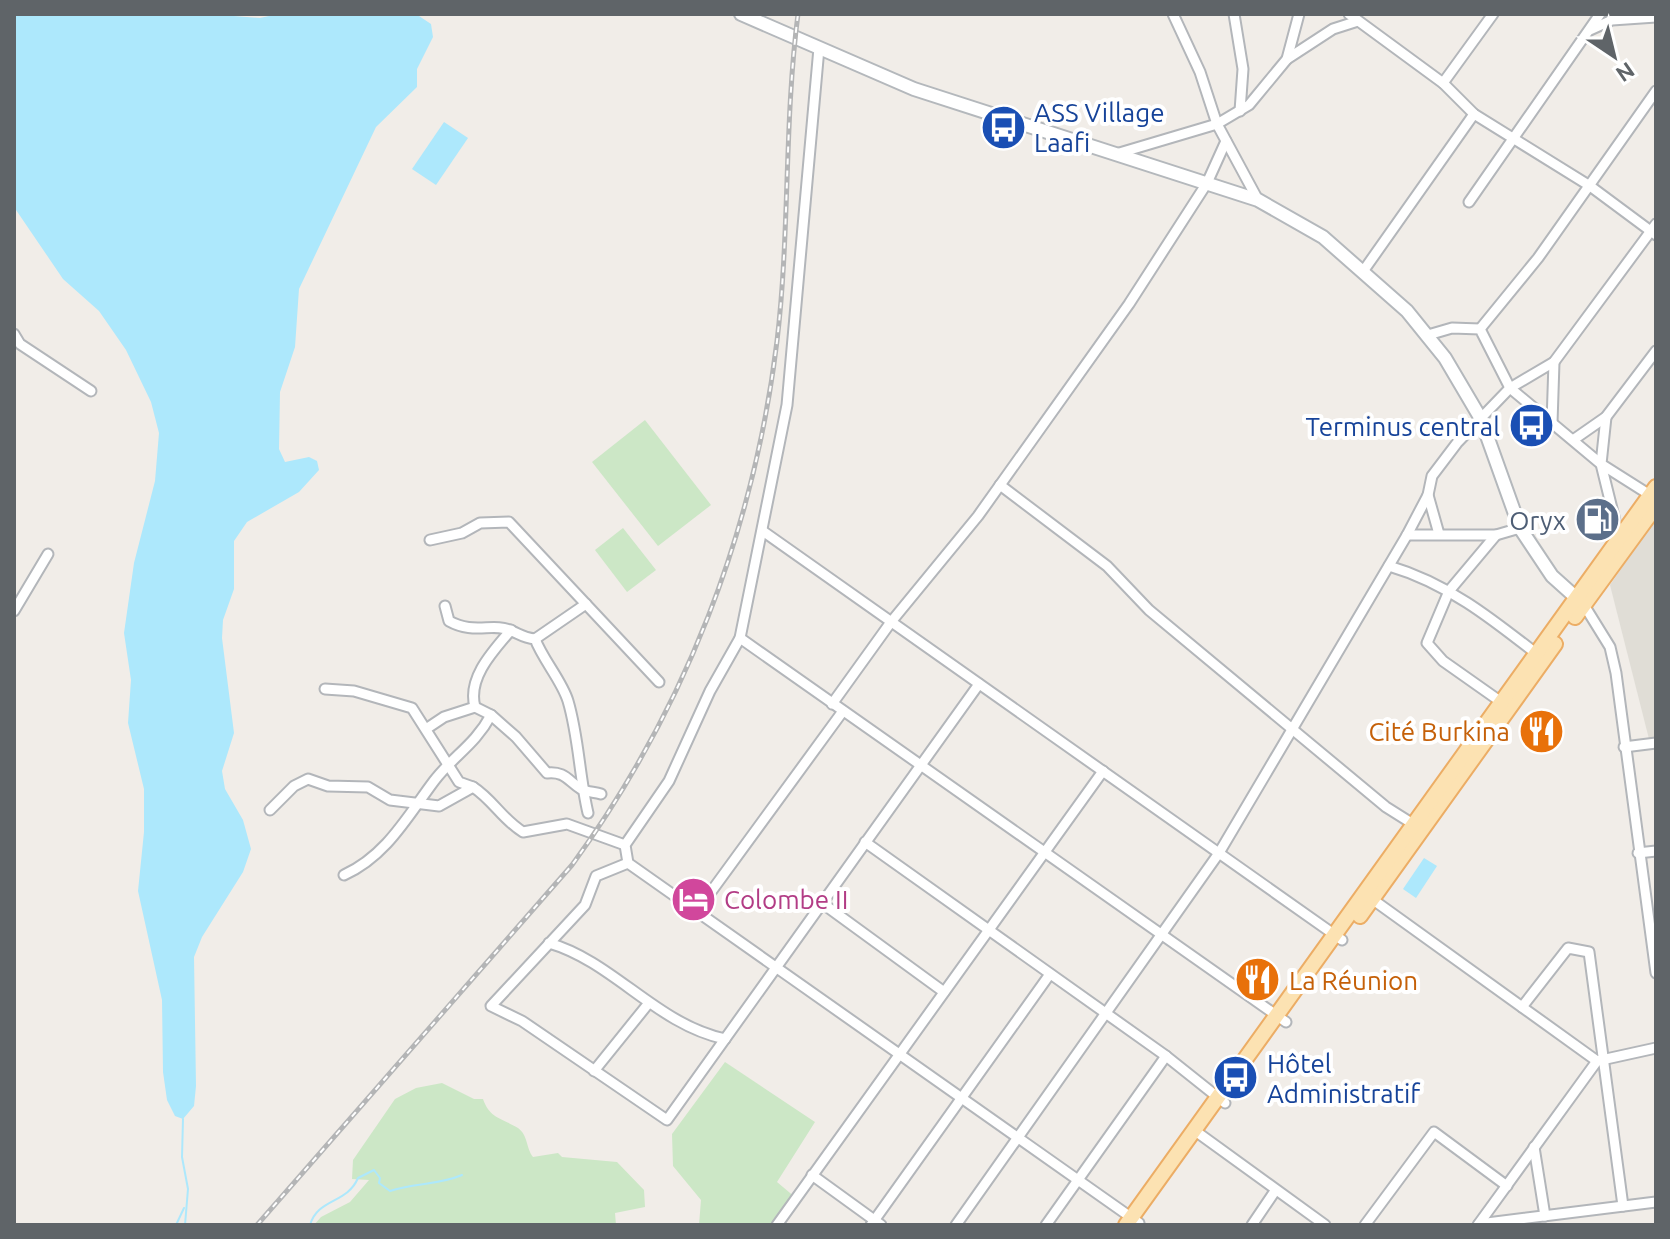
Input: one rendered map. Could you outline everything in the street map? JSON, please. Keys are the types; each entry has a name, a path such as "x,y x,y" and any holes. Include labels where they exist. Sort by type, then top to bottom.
{"main road":[{"path":"1338,938 1372,899 1654,496"},
{"path":"1133,1223 1282,1020 1413,824 1505,705"}],"street":[{"path":"741,14 914,89 1258,200 1323,237 1364,270 1428,335 1481,419 1520,528 1552,576 1580,601 1610,647 1656,973"},
{"path":"1173,14 1200,72 1217,124 1258,200"},
{"path":"1240,111 1243,69 1235,17 1246,14"},
{"path":"1287,59 1299,14"},
{"path":"956,1225 1219,853 1407,535 1428,495 1432,476 1457,443 1510,388 1554,362 1654,230 1474,114 1443,83 1349,14"},
{"path":"1443,83 1493,14"},
{"path":"1469,202 1510,137 1600,14"},
{"path":"1587,31 1612,20 1656,17"},
{"path":"1112,155 1217,124 1249,105 1287,59 1333,29 1358,21"},
{"path":"819,48 787,405 764,532 740,638 710,691 669,781 625,845 628,863 1078,1180 1133,1223"},
{"path":"1480,329 1590,186 1656,91"},
{"path":"1364,270 1474,114"},
{"path":"832,704 891,622 1000,485 1129,304 1207,183 1226,141"},
{"path":"1428,335 1452,328 1480,329"},
{"path":"1480,329 1510,388 1601,464 1654,496"},
{"path":"14,334 20,344 91,391"},
{"path":"1573,440 1606,417 1656,351"},
{"path":"1552,423 1554,362"},
{"path":"1606,417 1601,464 1621,545"},
{"path":"1000,485 1107,566 1149,610 1189,640 1290,729 1413,824"},
{"path":"1428,495 1439,534"},
{"path":"430,540 462,533 480,523 509,522 659,682"},
{"path":"1407,535 1496,535 1520,528"},
{"path":"764,532 1338,938"},
{"path":"1496,535 1449,591 1427,643 1443,661 1505,705"},
{"path":"14,611 48,554"},
{"path":"1389,566 1449,591 1477,607 1540,656"},
{"path":"445,606 449,621 457,625 477,631 511,630 520,638 535,639 586,604"},
{"path":"475,707 472,694 480,673 511,630"},
{"path":"740,638 1282,1020"},
{"path":"535,639 567,697 580,751 582,790 588,813"},
{"path":"628,863 596,876 585,905 491,1006 522,1021 667,1120 979,684"},
{"path":"325,689 354,691 412,708 459,782 489,797 503,820 523,832 567,824 625,845"},
{"path":"426,729 444,717 475,707 491,715 547,773 557,772 570,778 582,790 601,794"},
{"path":"697,911 843,711"},
{"path":"344,875 363,866 380,852 421,802 435,779 479,737 491,715"},
{"path":"1624,747 1656,743"},
{"path":"777,1225 1103,771"},
{"path":"270,810 294,786 308,779 328,786 368,787 390,800 439,806 473,787"},
{"path":"865,842 1166,1056 1222,1100"},
{"path":"1638,853 1656,851"},
{"path":"1372,899 1600,1060"},
{"path":"822,903 944,992"},
{"path":"549,943 576,951 648,1004 696,1033 725,1039"},
{"path":"1522,1007 1568,948 1589,952 1600,1060 1623,1206"},
{"path":"812,1175 876,1223 1050,974"},
{"path":"594,1071 648,1004"},
{"path":"1478,1224 1600,1060 1656,1048"},
{"path":"1046,1225 1166,1056"},
{"path":"1365,1225 1434,1132 1507,1186"},
{"path":"1198,1133 1325,1225"},
{"path":"1534,1147 1545,1216"},
{"path":"1252,1225 1275,1191"},
{"path":"1478,1224 1656,1202"}],"shaded area":[{"path":"1656,518 1656,738 1649,739 1610,585"}],"green space":[{"path":"645,420 711,505 658,546 592,462"},
{"path":"623,528 656,570 627,592 595,550"},
{"path":"725,1062 815,1122 777,1182 796,1198 777,1225 699,1225 701,1200 673,1166 672,1134"},
{"path":"442,1083 474,1099 483,1099 493,1114 521,1131 533,1157 558,1153 562,1157 617,1162 644,1190 645,1207 615,1213 616,1225 314,1225 321,1217 350,1202 369,1180 352,1179 353,1160 395,1099 416,1088"}],"water":[{"path":"14,14 208,14 260,18 278,14 416,14 431,24 433,37 417,69 417,87 376,127 299,289 295,347 280,392 279,449 285,462 309,457 317,461 319,470 299,492 247,522 234,541 234,589 223,620 222,638 234,733 222,771 225,789 243,820 251,849 243,872 202,937 194,957 196,1086 194,1106 183,1119 175,1116 167,1100 163,1072 162,1000 138,891 144,832 144,789 128,723 131,680 124,633 134,563 155,481 159,433 151,402 126,350 99,311 63,279 14,207"},
{"path":"444,122 468,138 436,185 412,169"},
{"path":"1424,858 1437,866 1416,898 1403,889"}],"waterway":[{"path":"183,1119 182,1157 188,1189 185,1225"},
{"path":"310,1225 319,1210 347,1193 358,1178 374,1170 380,1178 379,1183 390,1191 462,1175"},
{"path":"176,1225 184,1208"}],"railway":[{"path":"257,1225 572,865 612,806 680,681 732,549 766,412 781,300 798,14"}],"place":[{"name":"ASS Village Laafi","path":"1003,127"},
{"name":"Terminus central","path":"1531,426"},
{"name":"Oryx","path":"1597,520"},
{"name":"Cité Burkina","path":"1541,731"},
{"name":"Colombe II","path":"693,899"},
{"name":"La Réunion","path":"1258,980"},
{"name":"Hôtel Administratif","path":"1236,1078"}]}
